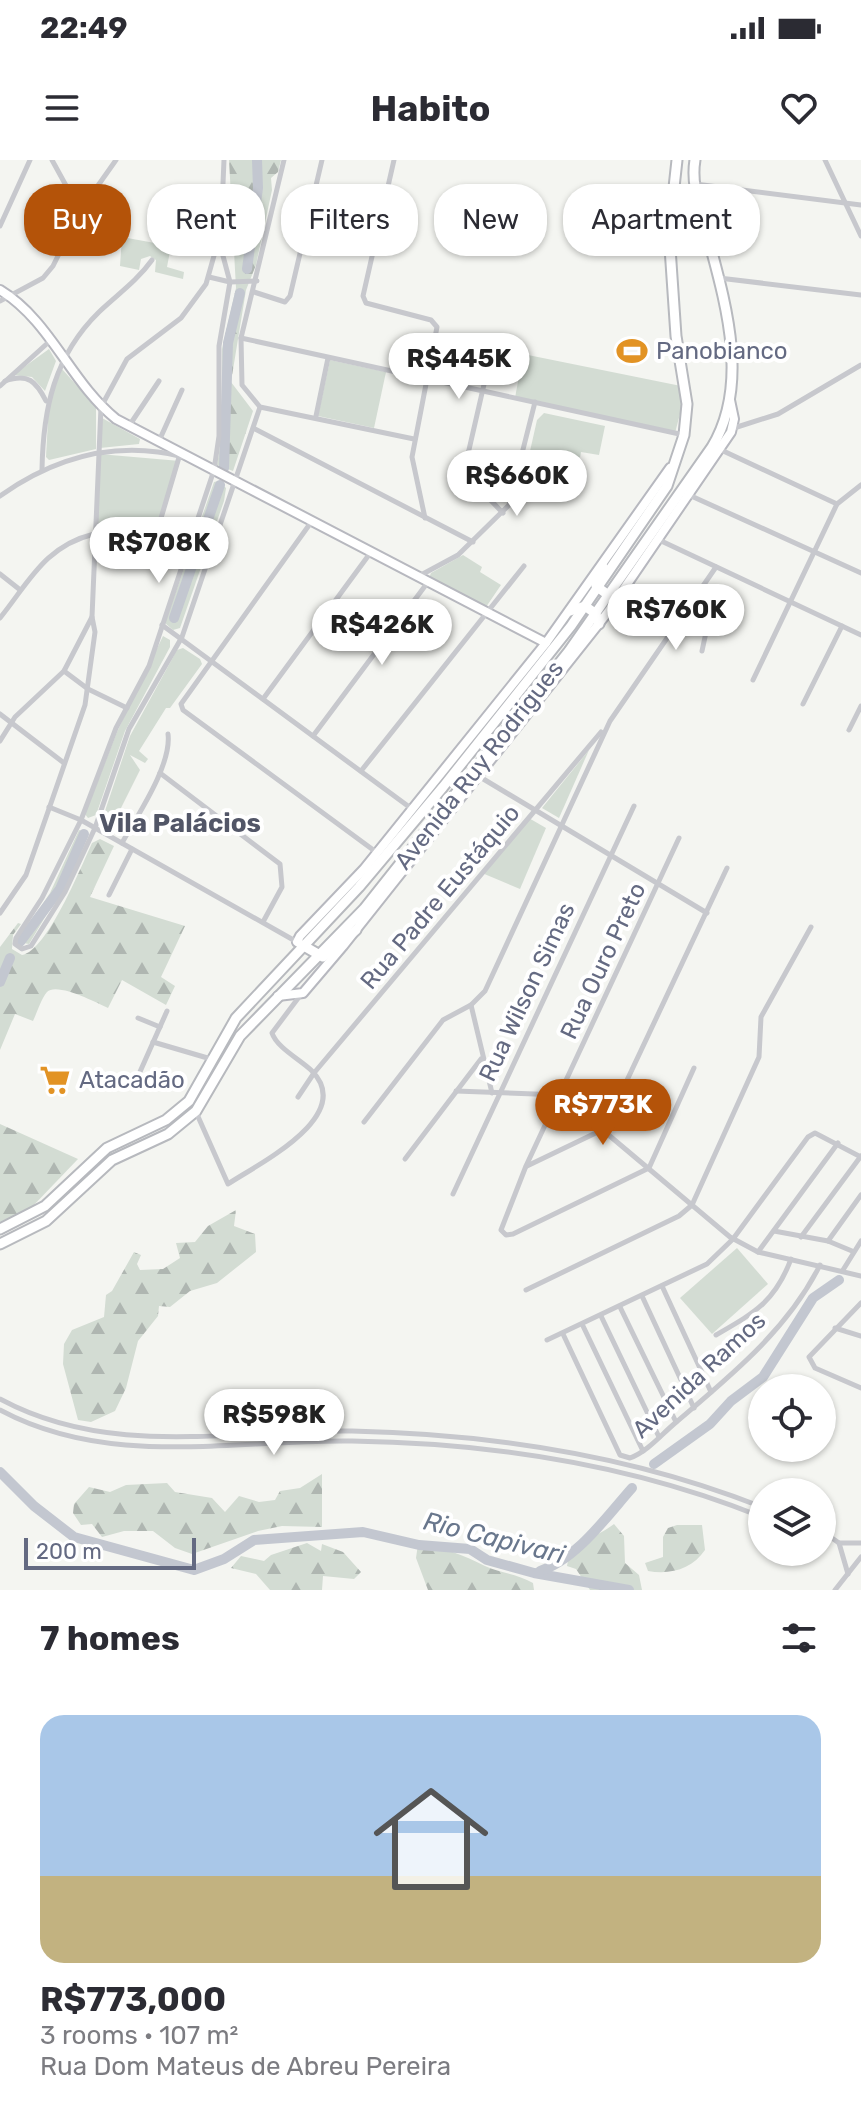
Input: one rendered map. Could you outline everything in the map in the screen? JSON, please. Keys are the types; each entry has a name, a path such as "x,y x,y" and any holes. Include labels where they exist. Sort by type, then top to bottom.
{"main road":[{"name":"Avenida Ruy Rodrigues","path":"673,184 674,160"},
{"name":"Avenida Ruy Rodrigues","path":"695,160 695,184"},
{"name":"Avenida Ruy Rodrigues","path":"0,1229 45,1206 107,1148 175,1114 194,1093 211,1059 245,1007 300,941 359,887 439,792 598,588 667,486 684,435 686,390 676,336 671,256"},
{"name":"Avenida Ruy Rodrigues","path":"0,1244 46,1221 112,1160 162,1137 196,1111 233,1045 384,886 598,619 608,596 721,430 730,400 731,347 712,256"},
{"path":"603,567 595,578 598,588 608,596 616,596 623,591"},
{"path":"570,611 585,606 598,619"},
{"path":"300,941 318,956 331,952 356,930"}],"street":[{"path":"0,226 30,160"},
{"path":"52,160 65,184"},
{"path":"99,184 116,160"},
{"path":"223,184 224,160"},
{"path":"284,160 241,338 239,358 242,385 260,407 316,416 414,439"},
{"path":"254,292 285,302 290,296 322,160"},
{"path":"394,160 363,296 366,303 421,317 437,327 429,380 414,439 413,467 425,518"},
{"path":"826,161 861,236"},
{"path":"760,192 861,205"},
{"path":"0,301 43,278 58,256"},
{"path":"0,913 26,875 88,689 95,632 92,616 94,534 101,407 127,359 181,318 206,284 215,256"},
{"path":"223,256 230,282 219,346 219,436 214,470 149,666 127,708 81,820 42,898 16,938 15,944 22,949 31,946 65,892 95,828 129,729 182,637 260,407"},
{"path":"42,470 46,403 64,361 81,330 140,277 152,260"},
{"path":"209,277 230,282 257,281"},
{"path":"717,277 861,295"},
{"path":"0,290 11,296 51,339 64,361 101,407 129,426 546,643"},
{"path":"241,338 684,435"},
{"path":"2,383 51,339"},
{"path":"494,341 470,442 470,470 483,494 503,513"},
{"path":"316,416 328,358"},
{"path":"733,428 778,414 861,365"},
{"path":"2,383 25,377 33,380 46,403"},
{"path":"129,426 159,381"},
{"path":"159,442 182,390"},
{"path":"196,1111 228,1184 304,1132 319,1116 324,1100 322,1085 314,1073 273,1038 272,1033 480,777 598,619 623,591 733,428 734,412 730,400"},
{"path":"418,576 458,555 503,513 514,497 535,402"},
{"path":"734,412 751,420"},
{"path":"255,429 473,542"},
{"path":"719,449 837,504"},
{"path":"0,496 42,470 98,453 141,451 180,454"},
{"path":"156,535 180,454"},
{"path":"49,807 81,820 300,941 377,853 546,643 603,567 677,457"},
{"path":"753,680 837,504 861,485"},
{"path":"689,495 861,573"},
{"path":"312,521 181,704 183,710 377,853"},
{"path":"0,618 19,589 48,556 78,538 94,534"},
{"path":"657,539 861,635"},
{"path":"263,699 371,552"},
{"path":"361,771 524,566"},
{"path":"364,1122 443,1020 471,1005 485,991 610,721 716,567"},
{"path":"0,574 19,589"},
{"path":"313,736 428,582"},
{"path":"702,651 708,623 704,587"},
{"path":"0,741 12,722 64,671 92,616"},
{"path":"162,625 412,809"},
{"path":"803,704 842,626"},
{"path":"64,671 88,689 127,708"},
{"path":"849,730 861,706"},
{"path":"0,714 64,763"},
{"name":"Rua Padre Eustáquio","path":"298,1097 314,1073 610,721"},
{"path":"122,843 160,773 168,749 168,734"},
{"path":"160,773 280,864 282,887 263,922"},
{"path":"480,777 707,913"},
{"name":"Rua Wilson Simas","path":"453,1194 495,1094 634,806"},
{"name":"Rua Ouro Preto","path":"649,1168 513,1234 506,1235 501,1230 526,1166 679,838"},
{"path":"109,895 132,849"},
{"path":"526,1166 604,1129 727,868"},
{"path":"526,1290 679,1216 692,1205 759,1057 761,1017 811,927"},
{"path":"278,996 303,993"},
{"path":"471,1005 481,1059 495,1094"},
{"path":"139,1074 167,1011"},
{"path":"138,1018 160,1027"},
{"path":"153,1042 211,1059"},
{"path":"405,1159 481,1059"},
{"path":"649,1168 694,1068"},
{"path":"456,1091 561,1095 733,1239 758,1252 861,1276"},
{"path":"547,1340 707,1264 733,1239 808,1137 815,1133 861,1156 801,1237"},
{"path":"758,1252 838,1143"},
{"path":"828,1241 861,1195"},
{"path":"774,1231 828,1241 852,1251"},
{"path":"843,1270 861,1241"},
{"path":"716,1335 768,1301 780,1287 791,1259"},
{"name":"Avenida Ramos","path":"563,1334 620,1455 640,1453 694,1408 780,1324 809,1287 820,1265"},
{"path":"662,1286 711,1392"},
{"path":"642,1296 694,1408"},
{"path":"861,1303 811,1352 810,1363 861,1388"},
{"path":"620,1307 676,1422"},
{"path":"601,1316 659,1437"},
{"path":"583,1325 640,1453 640,1469"},
{"path":"835,1328 861,1336"},
{"path":"0,1399 59,1425 121,1437 163,1439 279,1431 430,1434 591,1456 748,1503"},
{"path":"0,1410 58,1435 120,1447 350,1441 495,1450 588,1465 681,1489 748,1512"},
{"path":"58,1435 59,1425"},
{"path":"120,1447 121,1437"},
{"path":"588,1465 591,1456"},
{"path":"836,1541 861,1543"},
{"path":"839,1543 848,1574"},
{"path":"835,1590 861,1557"}],"green space":[{"path":"229,160 281,160 278,172 271,178 272,190 265,223 265,184 230,184"},
{"path":"131,239 147,242 147,256 150,256 141,259 139,270 120,266 121,256 131,256"},
{"path":"150,256 169,256 167,267 184,272 183,279 155,272 156,260"},
{"path":"234,256 258,256 246,290 231,382 253,411 233,471 217,465 222,434 222,349 236,288"},
{"path":"49,349 56,361 45,391 32,377 13,375"},
{"path":"523,354 681,386 681,410 675,433 515,398"},
{"path":"330,360 386,372 374,428 318,416"},
{"path":"62,369 96,407 96,449 49,460 46,457 49,402"},
{"path":"544,413 605,426 599,455 581,452 578,470 528,460 537,420"},
{"path":"102,418 140,439 139,444 100,448"},
{"path":"99,454 180,461 157,537 147,537 145,548 95,547"},
{"path":"218,481 226,488 224,501 180,628 173,630 165,623 214,482"},
{"path":"463,555 482,567 480,572 501,585 486,607 429,578 431,573"},
{"path":"163,636 170,640 170,647 125,731 96,815 88,818 85,814 117,732"},
{"path":"183,648 200,659 202,664 170,708 166,708 139,751 148,759 145,763 130,755 140,770 110,830 101,823 130,736 177,650"},
{"path":"589,750 559,818 542,808"},
{"path":"527,817 546,828 520,889 482,873"},
{"path":"79,830 88,833 66,882 29,944 23,943 21,936 50,893"},
{"path":"100,839 114,846 90,897 185,926 161,977 175,986 166,1005 122,980 108,1008 77,994 52,990 45,995 33,1021 15,1014 0,1050 0,947 18,923 21,924 13,935 12,949 22,955 32,950 52,924 92,843"},
{"path":"0,1124 78,1159 32,1207 0,1222"},
{"path":"236,1210 234,1226 255,1234 256,1252 217,1283 190,1291 170,1307 159,1306 158,1316 138,1341 126,1388 115,1411 91,1422 78,1420 63,1364 64,1344 72,1330 104,1317 106,1295 112,1291 134,1252 141,1255 137,1264 140,1270 163,1269 180,1258 176,1243 195,1242 208,1226"},
{"path":"737,1248 768,1284 712,1334 680,1298"},
{"path":"322,1474 322,1527 282,1526 192,1554 175,1548 153,1531 124,1531 102,1537 92,1524 81,1525 73,1513 74,1504 89,1487 110,1492 126,1485 167,1483 175,1492 212,1498 225,1512 239,1496 259,1502 275,1500 280,1491 300,1488"},
{"path":"614,1524 624,1536 625,1563 639,1575 642,1590 590,1590 576,1569 567,1566 569,1558 579,1546"},
{"path":"702,1525 705,1550 694,1562 680,1569 648,1571 645,1563 663,1557 663,1537 668,1528"},
{"path":"307,1543 321,1551 322,1544 343,1552 361,1572 354,1579 323,1576 322,1590 270,1590 256,1574 231,1568 241,1556 264,1561 271,1555"},
{"path":"418,1544 453,1552 521,1578 533,1583 534,1590 428,1590 416,1558"}],"waterway":[{"path":"247,269 258,188 257,160"},
{"path":"224,468 228,343 240,293"},
{"path":"174,618 220,485"},
{"path":"20,942 60,889 84,834"},
{"path":"0,982 10,958"},
{"path":"654,1464 710,1424 731,1401 763,1377 813,1298 839,1280"},
{"name":"Rio Capivari","path":"0,1472 34,1506 74,1537 194,1570 224,1559 254,1540 363,1532 419,1545 470,1549 487,1560 534,1573 629,1590"},
{"path":"540,1571 578,1547 632,1488"}],"place":[{"name":"Panobianco","path":"632,351"},
{"name":"Atacadão","path":"55,1080"}],"district":[{"name":"Vila Palácios","path":"180,823"}]}
